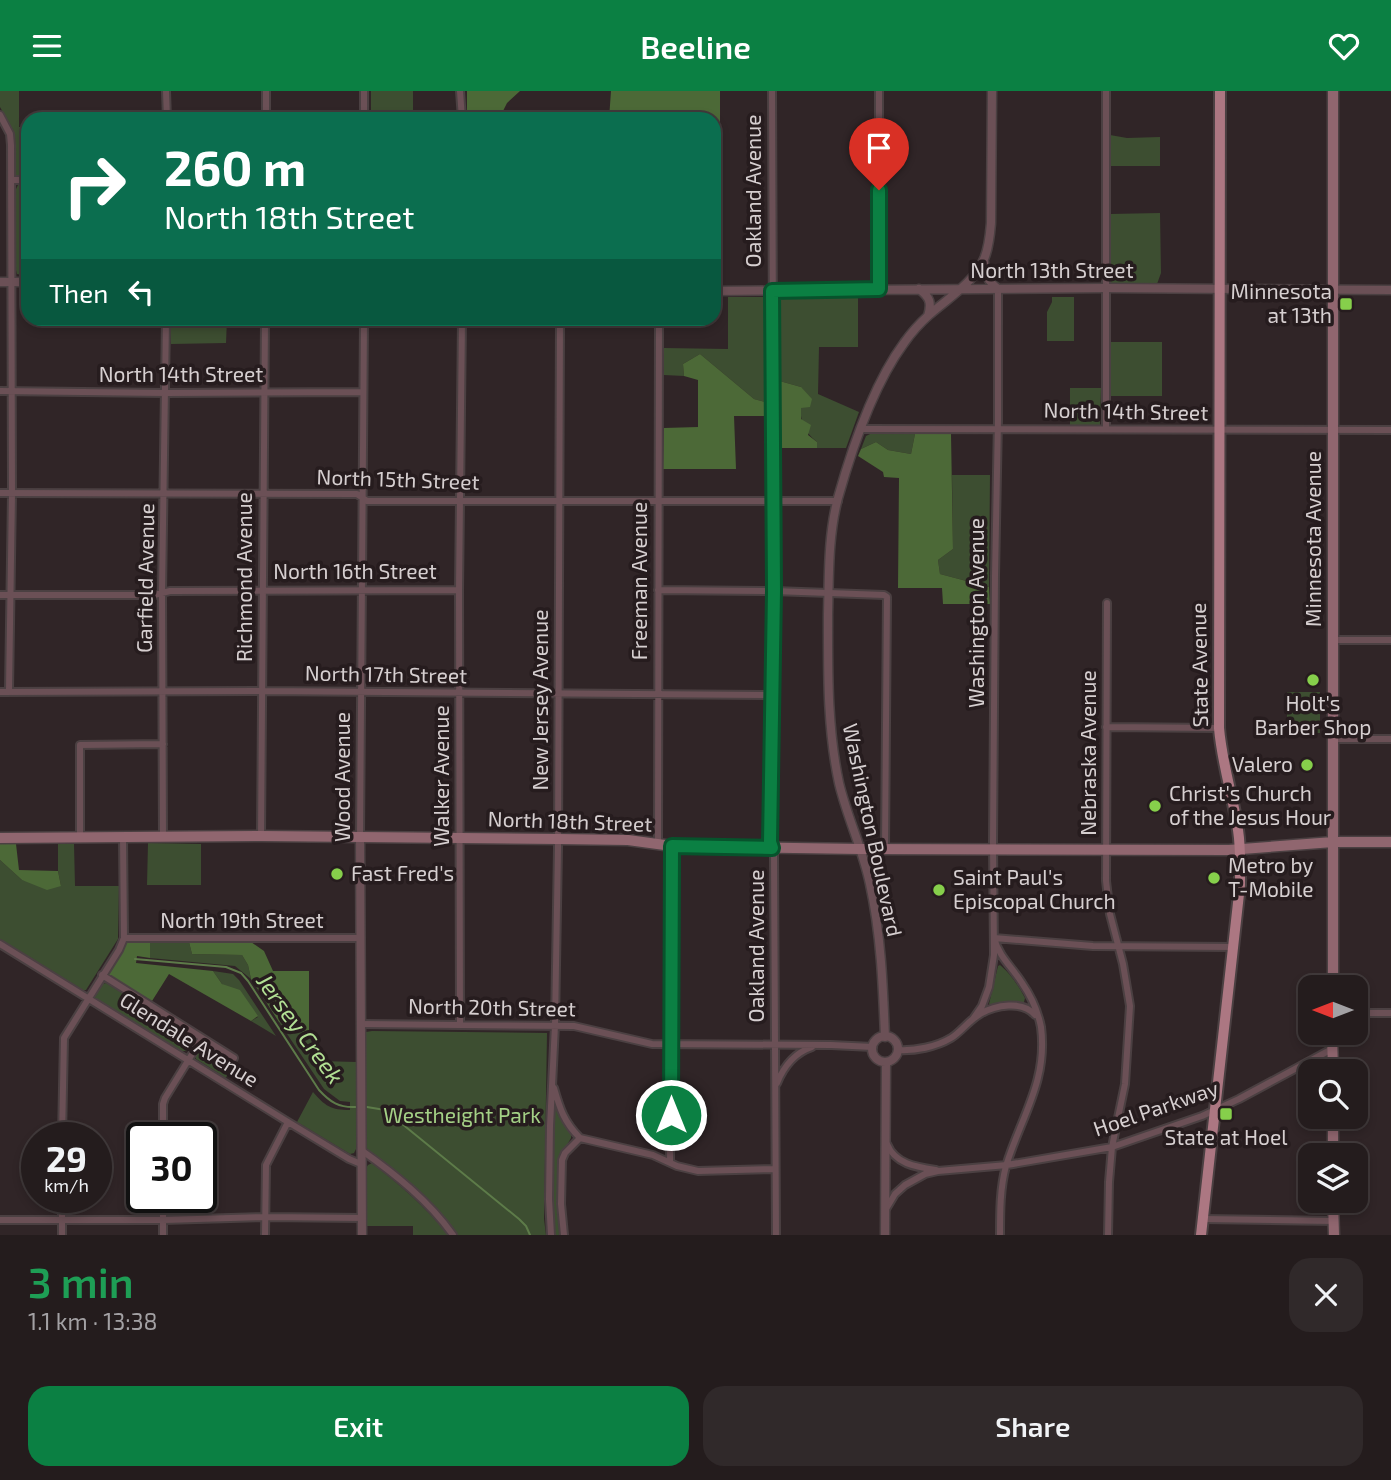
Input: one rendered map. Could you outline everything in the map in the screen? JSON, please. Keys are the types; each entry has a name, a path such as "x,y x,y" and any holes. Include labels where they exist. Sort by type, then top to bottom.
{"main road":[{"name":"State Avenue","path":"1201,1235 1240,885 1238,828 1219,728 1220,91"},
{"name":"Minnesota Avenue","path":"1333,91 1333,975"},
{"name":"North 18th Street","path":"0,838 261,836 558,839 628,840 672,846 993,850 1240,849 1333,842 1391,842"},
{"path":"1332,1045 1332,1059"},
{"path":"1334,1213 1334,1235"}],"street":[{"path":"166,91 167,112"},
{"path":"266,91 266,112"},
{"path":"364,91 364,112"},
{"path":"460,91 462,112"},
{"name":"Oakland Avenue","path":"772,91 774,591 770,842 774,854 776,1235"},
{"path":"879,289 880,91"},
{"name":"Washington Boulevard","path":"885,1037 880,946 870,884 840,787 831,733 828,593 832,540 838,501 860,429 884,375 904,343 928,316 962,289 984,262 991,223 992,91"},
{"path":"1106,91 1106,429"},
{"path":"0,115 10,134 11,180 12,493 9,691"},
{"path":"11,180 21,180"},
{"path":"984,262 987,278 998,289"},
{"path":"0,282 21,282"},
{"name":"North 13th Street","path":"721,291 1105,288 1391,290"},
{"path":"918,289 927,295 930,301 928,316"},
{"name":"Washington Avenue","path":"973,1019 982,1006 989,987 995,938 993,850 998,289"},
{"name":"Garfield Avenue","path":"163,837 162,593 166,326"},
{"name":"Richmond Avenue","path":"261,836 265,326"},
{"name":"Wood Avenue","path":"362,1235 360,837 363,326"},
{"name":"Walker Avenue","path":"460,1024 459,590 462,326"},
{"name":"New Jersey Avenue","path":"551,1235 549,1199 558,839 560,326"},
{"name":"Freeman Avenue","path":"658,843 659,326"},
{"name":"North 14th Street","path":"0,391 363,392"},
{"name":"North 14th Street","path":"860,429 1391,430"},
{"name":"North 15th Street","path":"0,493 357,494 367,501 838,501"},
{"name":"North 16th Street","path":"0,595 154,595 170,591 263,589 459,590"},
{"path":"658,590 774,591 887,597 885,849"},
{"name":"Nebraska Avenue","path":"1107,603 1107,897 1128,986 1130,1006 1125,1084 1112,1147 1108,1235"},
{"path":"1333,640 1391,640"},
{"name":"North 17th Street","path":"0,692 771,695"},
{"path":"1106,727 1219,728"},
{"path":"1333,739 1391,739"},
{"path":"80,837 80,745 163,744"},
{"path":"62,1122 62,1042 124,938 123,837"},
{"path":"670,1162 672,846"},
{"name":"North 19th Street","path":"124,938 361,938"},
{"path":"995,938 1059,944 1234,947"},
{"name":"Washington Avenue","path":"995,938 1000,955 1022,982 1037,1011 1041,1026 1042,1052 1040,1073 1007,1165 1002,1187 1000,1235"},
{"name":"Glendale Avenue","path":"0,944 288,1122 361,1164"},
{"name":"Glendale Avenue","path":"102,975 234,1058"},
{"path":"898,1050 938,1044 951,1038 980,1014 1001,1007 1023,1006 1033,1011 1041,1026"},
{"path":"1368,1013 1391,1013"},
{"name":"North 20th Street","path":"361,1024 555,1025 574,1026 652,1044 873,1047"},
{"path":"885,1037 894,1041 898,1050 896,1057 886,1062 876,1058 873,1047 877,1039 885,1037"},
{"path":"163,1122 165,1098 202,1038"},
{"name":"Oakland Avenue","path":"776,1088 786,1065 803,1050 813,1046 831,1045"},
{"name":"Hoel Parkway","path":"885,1210 895,1194 914,1179 938,1171 1007,1165 1112,1147 1202,1116 1332,1049"},
{"path":"886,1062 887,1235"},
{"name":"New Jersey Avenue","path":"552,1081 561,1112 570,1128 580,1138"},
{"path":"265,1235 266,1165 288,1122"},
{"name":"Hoel Parkway","path":"885,1135 887,1146 894,1157 911,1165 938,1171"},
{"path":"564,1235 561,1204 562,1160 565,1153 580,1138 653,1155 698,1171 775,1169"},
{"path":"361,1150 415,1194 453,1235"},
{"path":"62,1213 62,1235"},
{"path":"163,1213 163,1235"},
{"path":"0,1220 362,1218"},
{"path":"1203,1219 1334,1220"}],"green space":[{"path":"0,91 19,91 21,175 16,175 13,130 0,107"},
{"path":"371,91 413,91 413,112 371,112"},
{"path":"467,91 520,91 507,103 502,112 467,112"},
{"path":"611,91 720,91 720,112 610,112"},
{"path":"1110,135 1127,138 1160,137 1160,166 1110,166"},
{"path":"18,185 21,185 21,275 17,274 16,270"},
{"path":"1160,213 1161,273 1157,284 1111,284 1110,214"},
{"path":"728,297 766,297 769,300 769,403 754,399 700,354 683,364 684,376 664,375 664,348 728,349"},
{"path":"779,297 858,297 858,347 819,347 818,394 859,412 846,448 817,448 817,442 806,430 801,417 801,387 776,380 776,300"},
{"path":"1052,297 1074,297 1074,341 1047,341 1047,312"},
{"path":"170,326 227,326 226,343 171,344"},
{"path":"1111,342 1162,342 1162,396 1110,396"},
{"path":"700,354 754,399 769,403 769,416 734,416 736,469 663,469 664,428 698,427 698,380 684,376 683,364"},
{"path":"776,380 801,387 812,399 810,407 801,408 801,419 811,425 808,435 817,442 817,448 776,448"},
{"path":"1070,388 1101,388 1100,425 1070,426"},
{"path":"915,434 911,454 888,450 876,442 861,449 866,436"},
{"path":"915,434 951,434 953,549 938,560 940,574 989,587 990,604 943,604 942,588 898,588 899,478 884,477 883,472 858,456 861,449 876,442 888,450 911,454"},
{"path":"952,475 990,475 989,587 940,574 938,560 953,549"},
{"path":"1287,692 1320,692 1320,733 1297,733 1287,721"},
{"path":"148,843 201,844 201,885 147,885"},
{"path":"0,844 16,844 19,870 58,871 61,886 47,890 22,880 0,860"},
{"path":"58,844 74,844 75,886 119,886 118,939 86,990 0,939 0,860 22,880 61,886"},
{"path":"189,942 192,954 242,955 248,965 251,979 235,966 150,958 150,943"},
{"path":"189,942 251,942 264,951 273,971 309,971 309,1035 279,1022 251,979 248,965 242,955 192,954"},
{"path":"125,943 150,943 150,958 137,956 136,963 213,971 222,984 240,990 258,1016 251,1021 169,974 152,1001 108,975"},
{"path":"1000,965 1017,984 1025,998 1024,1002 992,1006 989,1004"},
{"path":"213,971 233,974 239,980 276,1036 251,1021 258,1017 222,984"},
{"path":"106,983 192,1036 188,1050 180,1051 95,998 94,995 102,984"},
{"path":"279,1022 309,1035 319,1061 357,1062 354,1153 350,1154 297,1122 313,1092 333,1108 350,1110 350,1102 340,1101 324,1089"},
{"name":"Westheight Park","path":"372,1031 547,1033 546,1235 455,1235 416,1189 368,1151 365,1034"},
{"path":"204,1044 233,1061 226,1078 196,1059 195,1056"},
{"path":"554,1103 571,1133 559,1162 558,1207 561,1235 554,1235"},
{"path":"372,1163 431,1215 448,1235 413,1235 413,1226 366,1226 366,1168"}],"waterway":[{"name":"Jersey Creek","path":"135,959 226,967 241,973 319,1090 335,1103 356,1107"},
{"name":"Jersey Creek","path":"367,1107 385,1110 519,1219 530,1235"}],"place":[{"name":"Minnesota at 13th","path":"1346,304"},
{"name":"Holt's Barber Shop","path":"1313,680"},
{"name":"Valero","path":"1307,765"},
{"name":"Christ's Church of the Jesus Hour","path":"1155,806"},
{"name":"Fast Fred's","path":"337,874"},
{"name":"Metro by T-Mobile","path":"1214,878"},
{"name":"Saint Paul's Episcopal Church","path":"939,890"},
{"name":"State at Hoel","path":"1226,1114"}],"route":[{"path":"671,1115 672,846 772,848 772,291 879,289 879,190"}]}
